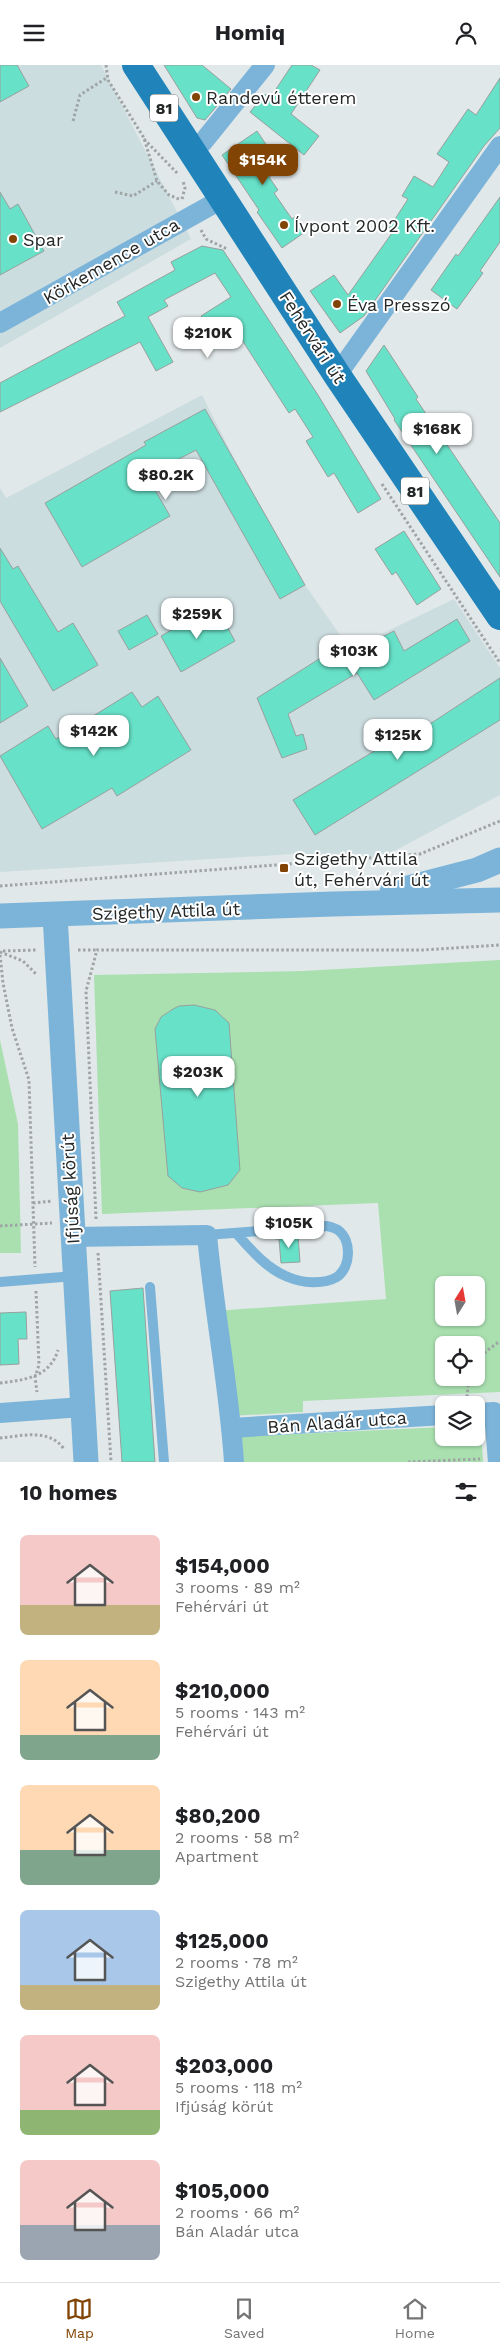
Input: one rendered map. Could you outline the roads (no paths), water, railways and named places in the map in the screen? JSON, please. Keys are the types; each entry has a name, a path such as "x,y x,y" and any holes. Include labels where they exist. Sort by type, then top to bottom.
{"main road":[{"name":"Fehérvári út","path":"136,65 337,375 498,609"}],"street":[{"path":"192,151 202,142 265,65"},
{"path":"337,375 500,146"},
{"name":"Körkemence utca","path":"0,323 222,199"},
{"name":"Szigethy Attila út","path":"333,904 404,890 477,870 500,860"},
{"name":"Szigethy Attila út","path":"0,916 500,900"},
{"name":"Ifjúság körút","path":"55,915 63,1230 74,1276 82,1407 76,1459"},
{"path":"63,1230 97,1237 207,1235 214,1311 234,1462"},
{"path":"0,1413 82,1407"},
{"path":"485,1412 494,1412 498,1460"},
{"name":"Bán Aladár utca","path":"231,1428 435,1416"}],"lane":[{"path":"207,1235 327,1225 339,1230 347,1242 346,1266 337,1277 322,1282 304,1282 287,1277 258,1257 236,1233"},
{"path":"0,1282 74,1276"},
{"path":"150,1287 164,1462"}],"place":[{"name":"Randevú étterem","path":"196,97"},
{"name":"Ívpont 2002 Kft.","path":"284,225"},
{"name":"Spar","path":"13,239"},
{"name":"Éva Presszó","path":"337,304"},
{"name":"Szigethy Attila út, Fehérvári út","path":"284,868"}]}
